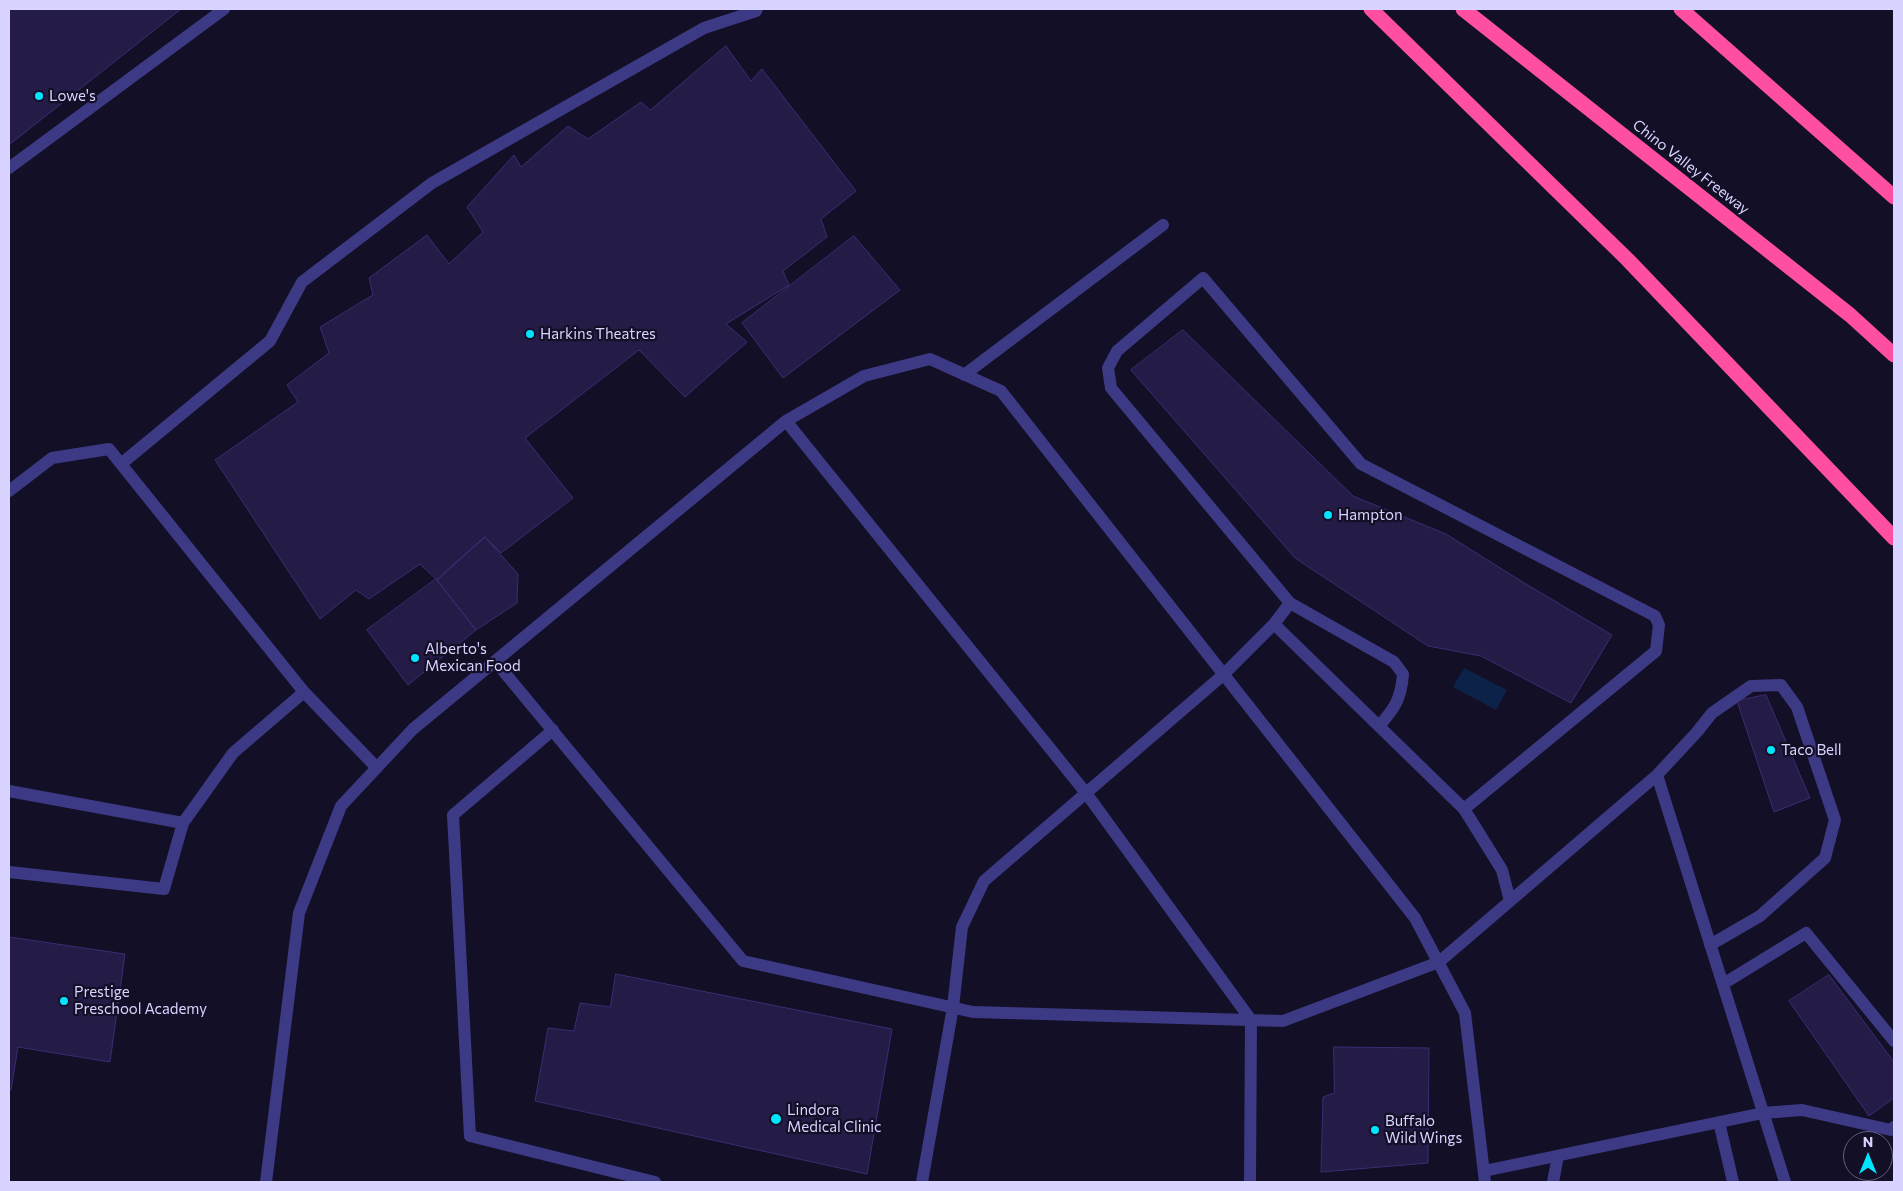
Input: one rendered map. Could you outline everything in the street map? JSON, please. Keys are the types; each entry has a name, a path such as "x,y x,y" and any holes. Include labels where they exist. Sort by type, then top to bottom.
{"highway":[{"path":"1371,9 1628,260 1894,538"},
{"name":"Chino Valley Freeway","path":"1464,9 1850,315 1894,355"},
{"path":"1681,9 1894,196"}],"lane":[{"path":"9,168 224,9"},
{"path":"121,464 270,341 302,282 432,183 704,28 756,11 757,9"},
{"path":"964,375 1163,225"},
{"path":"1379,726 1395,708 1402,691 1403,674 1394,662 1290,603 1111,388 1108,368 1117,351 1204,278 1361,464 1655,616 1659,625 1656,651 1464,809"},
{"path":"266,1182 299,913 340,806 413,729 786,421 864,376 930,359 1001,392 1415,918 1465,1013 1484,1177 1558,1156 1763,1113 1802,1110 1891,1130 1894,1127"},
{"path":"786,421 1086,793 1251,1020 1250,1182"},
{"path":"9,491 52,458 109,449 304,692 377,768"},
{"path":"922,1182 954,1007 962,927 984,881 1223,675 1274,624 1290,603"},
{"path":"1274,624 1464,809 1502,870 1510,901"},
{"path":"496,661 743,961 973,1012 1283,1022 1439,962 1657,775 1712,713 1751,686 1781,685 1797,708 1835,820 1825,858 1760,916 1710,944"},
{"path":"9,872 164,889 183,823 233,753 304,692"},
{"path":"553,730 453,814 470,1136 655,1182"},
{"path":"1657,775 1785,1182"},
{"path":"9,791 183,823"},
{"path":"1723,984 1806,933 1894,1041"},
{"path":"1719,1122 1734,1182"},
{"path":"1552,1182 1558,1156"}],"water":[{"path":"1464,668 1507,690 1496,710 1453,687"}],"building":[{"name":"Lowe's","path":"9,9 181,9 9,145"},
{"name":"Harkins Theatres","path":"726,46 751,81 762,69 856,191 821,219 827,237 783,271 789,285 726,324 747,342 685,397 639,350 525,438 573,498 501,553 485,537 437,580 420,564 369,599 356,590 320,619 215,460 298,402 287,385 329,353 320,327 373,295 369,278 427,235 449,264 483,232 467,207 514,155 521,167 568,126 588,139 641,102 650,110"},
{"path":"854,236 900,290 783,378 742,323"},
{"name":"Hampton","path":"1183,330 1353,496 1446,534 1612,635 1571,703 1481,656 1428,646 1295,558 1131,370"},
{"path":"485,537 518,574 517,603 476,630 437,580"},
{"name":"Alberto's Mexican Food","path":"436,579 476,630 408,685 367,630"},
{"name":"Taco Bell","path":"1766,695 1810,798 1774,812 1737,701"},
{"name":"Prestige Preschool Academy","path":"9,937 125,954 110,1062 18,1047 11,1090 9,1090"},
{"path":"616,974 892,1029 867,1174 535,1101 548,1028 574,1031 580,1003 610,1007"},
{"path":"1829,975 1894,1062 1894,1098 1869,1116 1789,1001"},
{"name":"Buffalo Wild Wings","path":"1334,1047 1429,1048 1428,1163 1321,1172 1323,1097 1334,1093"}],"place":[{"name":"Lowe's","path":"39,96"},
{"name":"Harkins Theatres","path":"530,334"},
{"name":"Hampton","path":"1328,515"},
{"name":"Alberto's Mexican Food","path":"415,658"},
{"name":"Taco Bell","path":"1771,750"},
{"name":"Prestige Preschool Academy","path":"64,1001"},
{"name":"Lindora Medical Clinic","path":"776,1119"},
{"name":"Buffalo Wild Wings","path":"1375,1130"}]}
